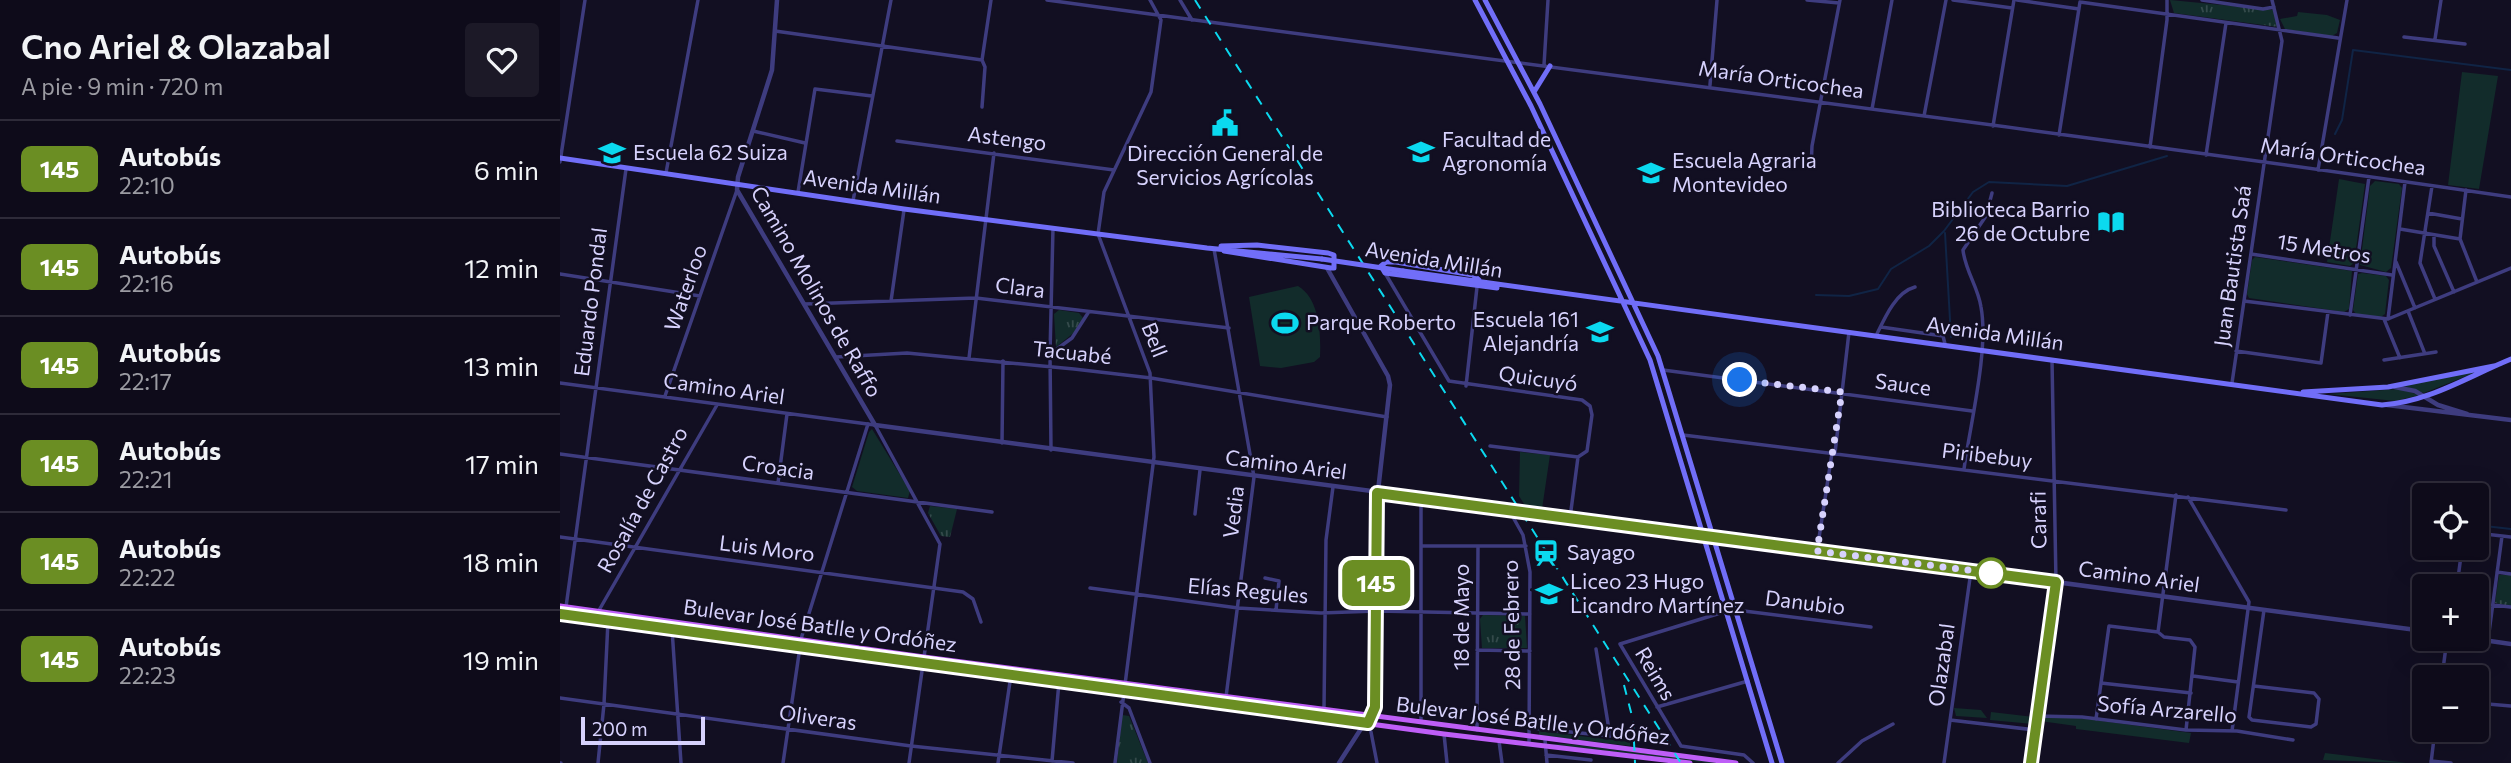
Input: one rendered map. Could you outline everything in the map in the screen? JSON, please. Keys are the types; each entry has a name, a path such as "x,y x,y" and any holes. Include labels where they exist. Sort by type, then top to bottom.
{"main road":[{"path":"1475,0 1623,301 1655,372 1772,763"},
{"path":"1485,0 1534,92 1635,302 1663,370 1782,763"},
{"path":"1534,92 1547,66"},
{"name":"Avenida Millán","path":"560,159 904,209 1207,248 1322,259 1479,284 1849,330 2382,405"},
{"path":"1207,248 1257,245 1328,253 1335,257 1330,268 1216,249"},
{"path":"1396,262 1473,275 1479,284 1385,273 1381,268 1383,263 1396,262"},
{"path":"2382,405 2407,402 2425,396 2511,359"},
{"path":"2388,387 2494,366"},
{"name":"Avenida Millán","path":"2303,392 2388,387"},
{"name":"Bulevar José Batlle y Ordóñez","path":"563,607 923,661 1421,721 1529,741 1690,763"},
{"name":"Bulevar José Batlle y Ordóñez","path":"560,614 800,643"},
{"name":"Bulevar José Batlle y Ordóñez","path":"923,661 1010,676 1059,682 1074,681"},
{"name":"Bulevar José Batlle y Ordóñez","path":"1123,687 1444,734 1499,741 1529,741"},
{"name":"Bulevar José Batlle y Ordóñez","path":"1545,743 1736,763"}],"street":[{"path":"560,159 585,0"},
{"path":"666,173 698,0"},
{"name":"Camino Molinos de Raffo","path":"777,0 772,70 737,190 875,425 940,544 934,587"},
{"path":"853,201 891,0"},
{"path":"982,107 985,67 982,60 991,0"},
{"name":"María Orticochea","path":"1047,0 1507,62 1709,86 2511,197"},
{"path":"1150,0 1161,16"},
{"path":"1180,0 1192,20"},
{"path":"1547,66 1548,0"},
{"path":"1709,86 1717,0"},
{"path":"1807,0 1840,1 1812,146 1811,168"},
{"path":"1872,109 1892,0"},
{"path":"1924,116 1946,0"},
{"path":"1952,0 2012,8"},
{"path":"1993,126 2015,0 2078,9"},
{"path":"2150,148 2167,0"},
{"path":"2202,0 2263,9 2274,7"},
{"path":"2272,0 2281,30"},
{"path":"2318,170 2338,38 2347,0"},
{"path":"2434,40 2441,0"},
{"path":"2059,135 2080,1 2338,38"},
{"name":"Bell","path":"1115,763 1153,464 1151,378 1098,234 1102,197 1151,92 1161,16"},
{"path":"2206,155 2226,23"},
{"name":"Juan Bautista Saá","path":"2232,383 2281,30"},
{"path":"775,31 982,60"},
{"path":"2404,37 2465,44"},
{"path":"798,192 815,89 872,96"},
{"path":"753,131 805,143"},
{"name":"Astengo","path":"897,141 1114,170"},
{"path":"969,358 994,153"},
{"name":"Eduardo Pondal","path":"563,607 576,539 626,167"},
{"path":"2350,315 2369,177"},
{"path":"2400,358 2386,319 2405,183"},
{"path":"2432,186 2420,263 2435,299"},
{"name":"Waterloo","path":"665,397 737,190"},
{"path":"2466,190 2460,239 2477,282"},
{"path":"1964,469 1981,348 1981,305 1963,250 1986,216 1992,193"},
{"path":"891,301 904,209"},
{"path":"2428,213 2462,219"},
{"path":"1051,450 1053,228"},
{"path":"2399,229 2460,239"},
{"path":"2434,235 2434,246 2454,292"},
{"name":"Vedia","path":"1216,249 1254,477 1226,698"},
{"name":"15 Metros","path":"2251,254 2392,275"},
{"path":"2395,258 2415,308"},
{"path":"1330,268 1388,376 1387,417 1377,493 1375,707 1368,723 1339,763"},
{"path":"2244,301 2386,319 2511,268"},
{"name":"Quicuyó","path":"1385,273 1447,379 1466,386 1587,402 1592,409 1591,427 1586,453 1578,457 1570,518"},
{"path":"560,274 699,296"},
{"path":"1466,386 1479,284"},
{"path":"1877,334 1902,293 1915,287"},
{"name":"Clara","path":"805,304 976,298 1229,328"},
{"path":"2408,311 2425,354"},
{"path":"1050,354 1072,338 1089,312"},
{"path":"2236,351 2321,363 2328,312"},
{"path":"1881,327 1943,336 1945,344"},
{"path":"1817,551 1849,330"},
{"path":"2384,360 2436,352"},
{"name":"Tacuabé","path":"836,357 907,353 1003,361 1151,378 1387,417"},
{"name":"Carafi","path":"2031,763 2056,582 2052,358"},
{"path":"1002,443 1003,361"},
{"name":"Sauce","path":"1663,370 1972,411"},
{"name":"Camino Ariel","path":"560,383 2412,629"},
{"name":"Avenida Millán","path":"2388,387 2407,389 2438,405 2468,415"},
{"name":"Rosalía de Castro","path":"598,612 717,405"},
{"name":"Avenida Millán","path":"2382,405 2511,420"},
{"path":"778,484 787,414"},
{"path":"783,763 800,643 868,424"},
{"name":"Piribebuy","path":"1683,435 2286,510"},
{"path":"1490,446 1578,457"},
{"name":"Croacia","path":"560,454 992,512"},
{"path":"1195,514 1200,470"},
{"path":"1324,709 1326,540 1333,487"},
{"path":"2158,632 2176,495"},
{"path":"2188,497 2249,602 2232,732"},
{"path":"1421,499 1421,721"},
{"name":"28 de Febrero","path":"1509,510 1524,534 1530,572 1529,741"},
{"path":"2489,534 2511,537"},
{"path":"2489,631 2502,536"},
{"name":"Luis Moro","path":"560,537 934,587 969,595 981,622"},
{"path":"1422,545 1526,546"},
{"name":"18 de Mayo","path":"1477,730 1478,546"},
{"name":"Olazabal","path":"1944,763 1971,571"},
{"path":"2497,572 2511,573"},
{"path":"1265,578 1279,581 1276,610"},
{"path":"909,763 934,587"},
{"name":"Elías Regules","path":"1090,588 1238,608 1325,612 1530,614"},
{"path":"2492,605 2511,607"},
{"name":"Danubio","path":"1736,610 1871,627"},
{"path":"2253,686 2314,693 2319,699 2316,724 2311,727 2252,720 2249,717 2253,686 2264,610"},
{"name":"Reims","path":"1692,748 1679,743 1620,643 1727,611"},
{"path":"598,763 608,621"},
{"path":"2096,719 2109,626 2158,632 2164,636 2190,640 2194,644 2186,730"},
{"path":"672,629 681,763"},
{"path":"2489,640 2511,643"},
{"name":"Bulevar José Batlle y Ordóñez","path":"1530,728 1606,738 1612,733 1596,649"},
{"path":"1477,650 1530,652"},
{"path":"998,763 1010,676"},
{"path":"2193,676 2238,682"},
{"path":"1657,707 1748,681"},
{"path":"1052,762 1059,682"},
{"path":"2101,683 2191,694"},
{"name":"Oliveras","path":"560,698 911,746 1073,763"},
{"path":"1121,702 1129,708 1150,763"},
{"path":"2489,704 2511,706"},
{"name":"Sofía Arzarello","path":"2037,716 2096,719 2293,740"},
{"path":"1950,719 2035,730"},
{"path":"1838,763 1863,741 1893,724"},
{"path":"1371,732 1377,763"},
{"path":"1444,734 1447,763"},
{"path":"1499,741 1502,763"},
{"path":"2434,742 2431,762 2451,763"},
{"path":"1545,743 1547,763"},
{"name":"Bulevar José Batlle y Ordóñez","path":"1692,748 1744,755 1753,763"},
{"name":"Bulevar José Batlle y Ordóñez","path":"1546,755 1591,760"}],"green space":[{"path":"2170,0 2273,10 2278,27 2174,13"},
{"path":"2298,12 2327,15 2340,20 2337,33 2332,36 2285,29 2280,19 2297,16"},
{"path":"2462,72 2498,76 2479,189 2448,185"},
{"path":"2339,179 2365,184 2354,263 2350,266 2327,262"},
{"path":"2375,181 2399,184 2402,188 2391,268 2386,272 2360,265 2370,186"},
{"path":"2255,257 2352,271 2349,309 2344,312 2249,298 2247,294 2252,260"},
{"path":"2358,274 2386,276 2389,280 2385,314 2381,317 2356,314 2353,310"},
{"name":"Parque Roberto","path":"1298,286 1311,299 1315,308 1320,357 1314,362 1281,368 1260,366 1249,297"},
{"path":"1059,310 1079,313 1083,318 1076,331 1056,347 1054,314"},
{"path":"2484,369 2424,393 2404,386"},
{"path":"2398,389 2420,395 2395,401 2329,394"},
{"path":"872,429 910,491 908,498 857,491 852,487"},
{"path":"1520,452 1550,455 1542,509 1526,507 1519,496"},
{"path":"930,506 957,509 950,537 941,536 928,513"},
{"path":"2499,575 2511,575 2511,606 2495,603"},
{"path":"560,610 779,639 764,639"},
{"path":"1483,615 1525,616 1527,648 1482,648 1480,619"},
{"path":"825,648 839,648 987,668 986,669"},
{"path":"1129,688 1157,690 1362,717"},
{"path":"1954,708 1981,710 1987,718 1956,716"},
{"path":"1991,712 2035,717 2033,724 1990,720"},
{"path":"1122,715 1129,716 1148,763 1117,763"},
{"path":"2040,718 2079,718 2191,733 2189,743 2076,729 2076,726 2040,721"},
{"path":"1539,731 1630,742 1630,746 1539,735"},
{"path":"1548,744 1569,744 1722,763 1708,763"},
{"path":"2325,753 2399,762 2406,763 2323,760"}],"waterway":[{"path":"2335,134 2342,120 2353,50 2511,70"},
{"path":"1816,295 1849,296 1878,289 1891,269 1929,246 1944,231 1973,192 1989,182 2067,186 2167,156"},
{"path":"1945,233 1951,337"},
{"path":"2489,526 2511,529"}],"railway":[{"path":"1195,0 1681,763"},
{"path":"1624,685 1633,720 1635,763"}],"bus line":[{"name":"145","path":"560,614 1368,723 1375,707 1377,493 2056,582 2031,763"}],"place":[{"name":"Dirección General de Servicios Agrícolas","path":"1225,123"},
{"name":"Facultad de Agronomía","path":"1421,152"},
{"name":"Escuela 62 Suiza","path":"612,153"},
{"name":"Escuela Agraria Montevideo","path":"1651,173"},
{"name":"Biblioteca Barrio 26 de Octubre","path":"2111,222"},
{"name":"Parque Roberto","path":"1285,323"},
{"name":"Escuela 161 Alejandría","path":"1600,332"},
{"name":"Sayago","path":"1546,553"},
{"name":"Liceo 23 Hugo Licandro Martínez","path":"1549,594"}],"route":[{"path":"1740,380 1842,392 1835,453 1832,453 1817,551 1993,574 1991,573"}]}
